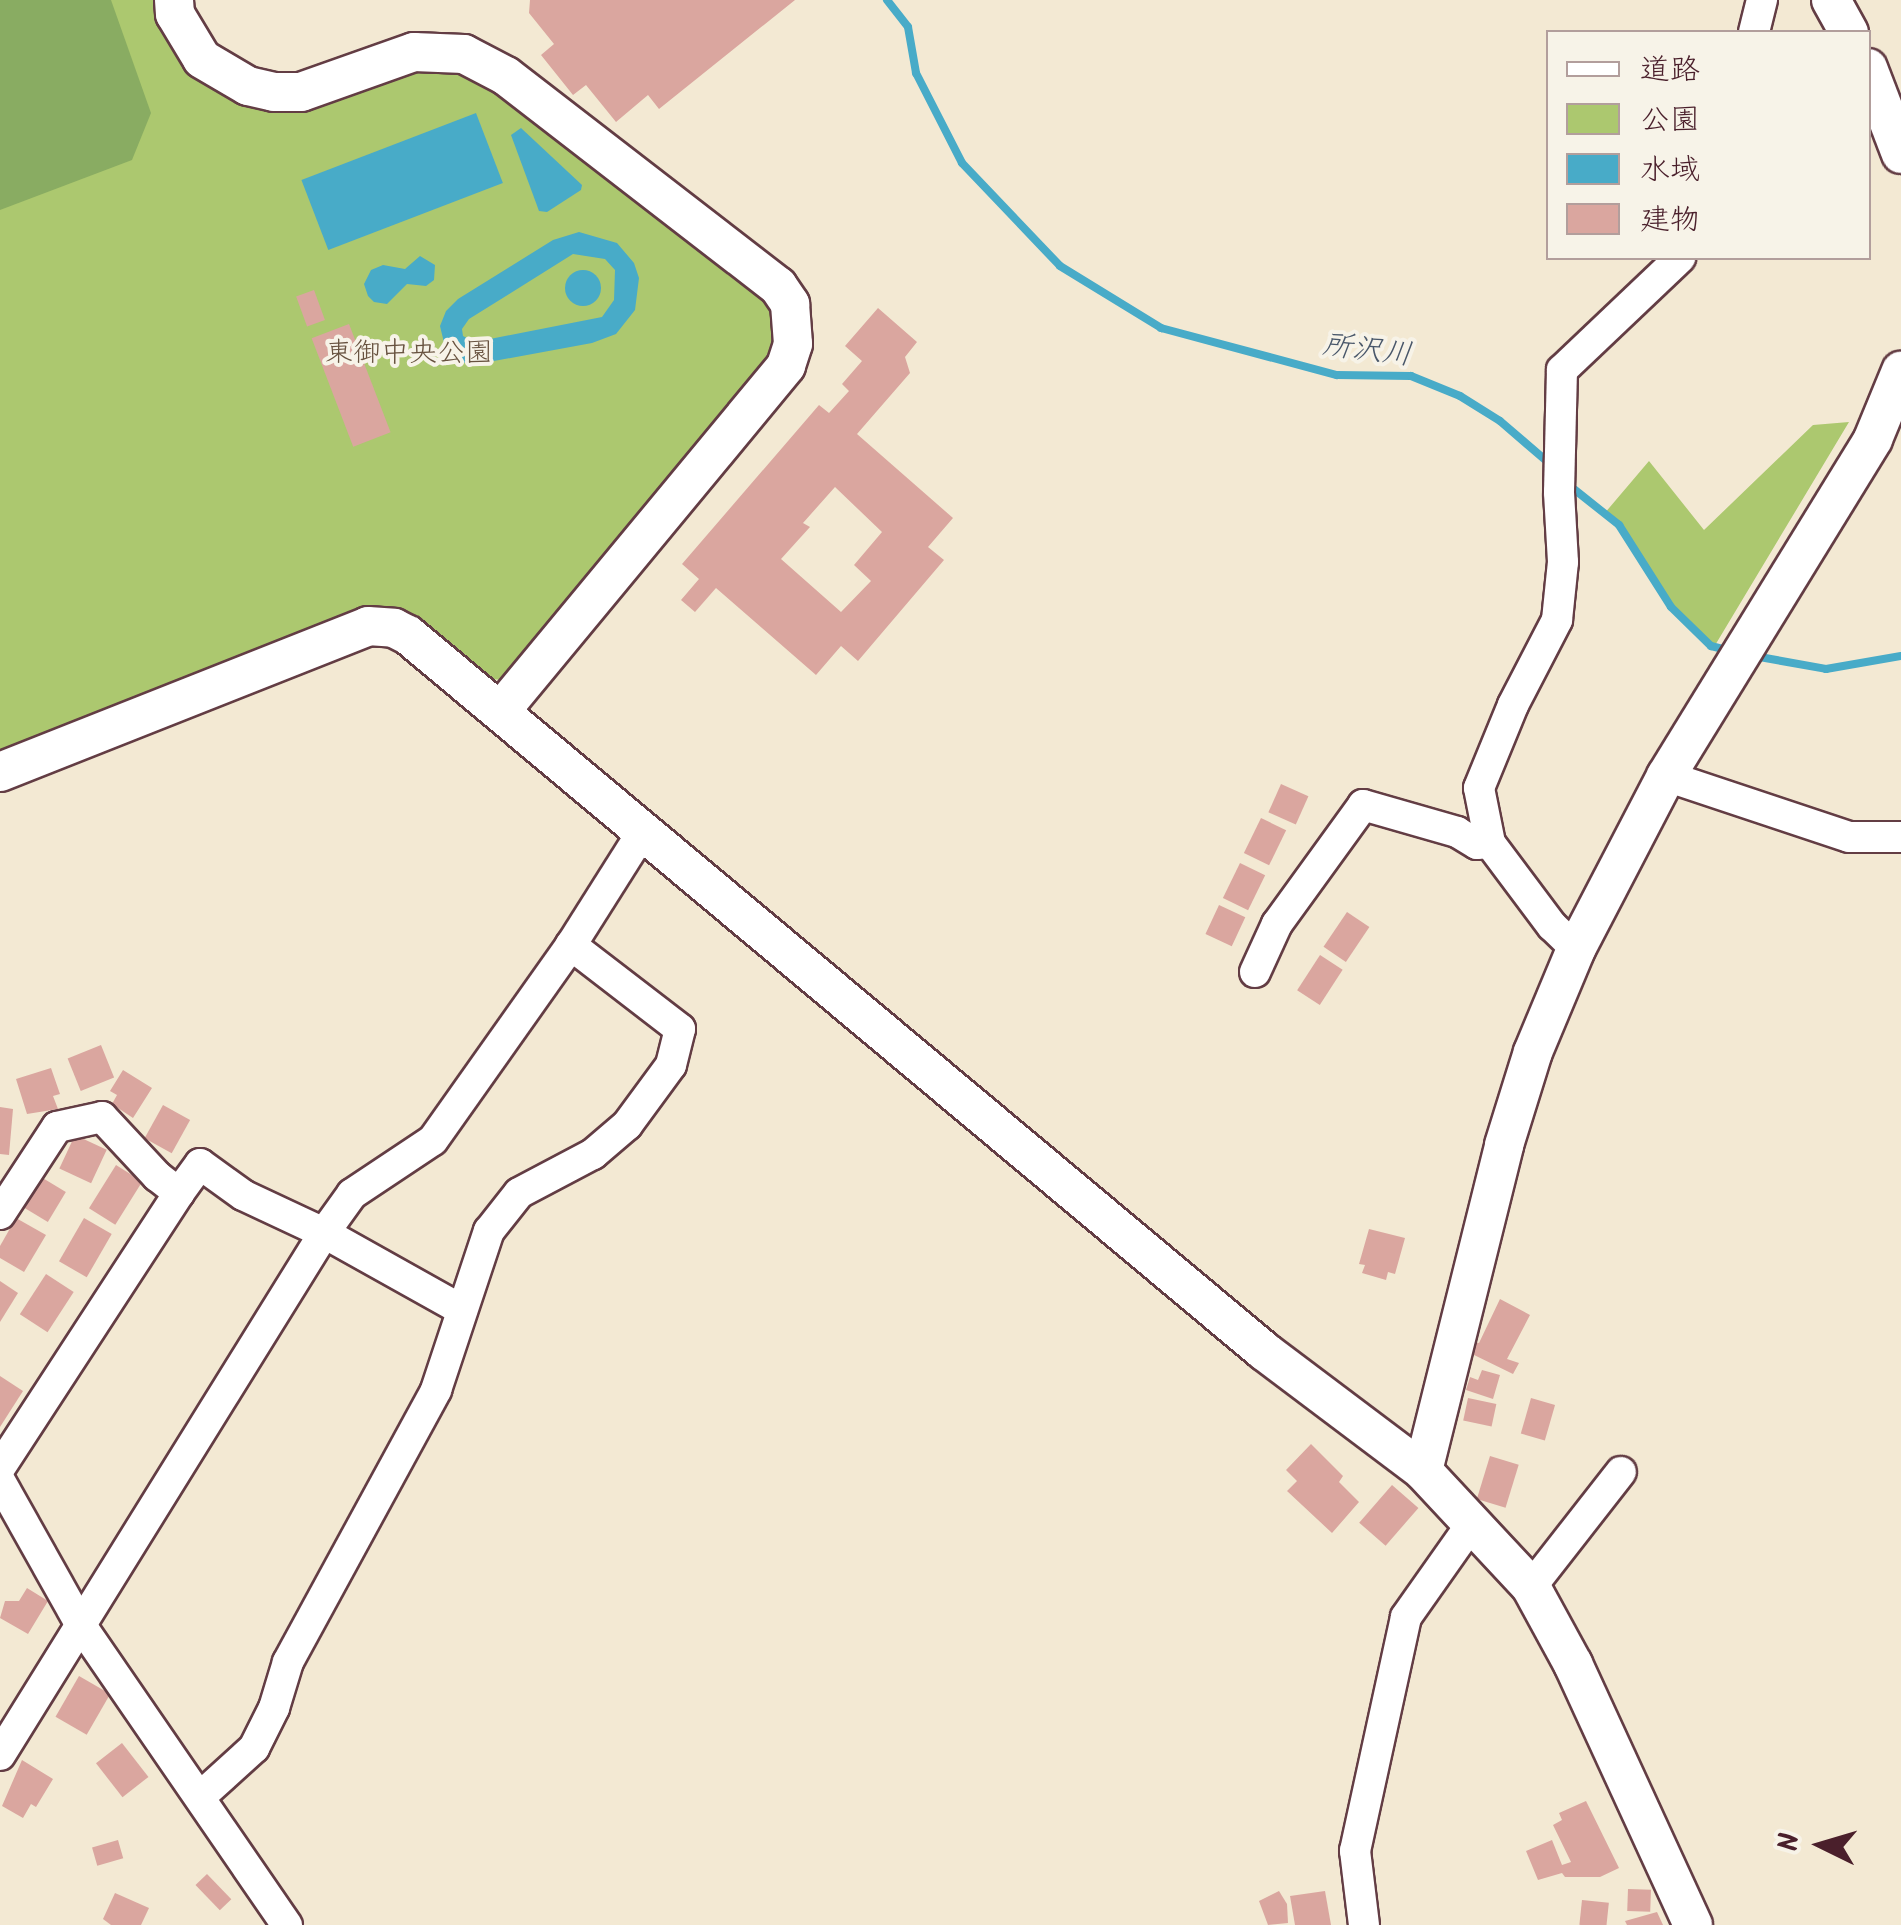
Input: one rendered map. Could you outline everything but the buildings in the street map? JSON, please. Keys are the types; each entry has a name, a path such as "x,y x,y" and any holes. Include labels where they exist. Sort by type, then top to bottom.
{"street":[{"path":"174,0 176,14 202,58 248,86 274,92 301,92 414,52 464,54 521,88 778,286 790,304 793,344 786,366 501,710"},
{"path":"1754,30 1762,0"},
{"path":"1831,0 1848,30"},
{"path":"1871,76 1901,154"},
{"path":"1576,949 1552,926 1490,843 1480,788 1513,705 1558,620 1562,562 1562,370 1678,260"},
{"path":"1423,1471 1504,1145 1533,1052 1576,949 1666,776 1873,439 1901,372"},
{"path":"0,772 368,626 394,628 408,635 1264,1352 1423,1471 1531,1587 1573,1664 1693,1925"},
{"path":"1666,776 1849,837 1901,837"},
{"path":"1255,972 1276,924 1363,805 1457,832 1477,844 1490,843"},
{"path":"0,1755 324,1233 352,1194 433,1140 571,945 643,831"},
{"path":"200,1796 254,1748 274,1708 288,1662 436,1390 489,1230 519,1194 593,1154 627,1126 671,1065 680,1029 571,945"},
{"path":"0,1214 56,1127 102,1117 179,1193"},
{"path":"0,1468 200,1164 243,1195 324,1233 462,1310"},
{"path":"1531,1587 1621,1472"},
{"path":"0,1481 82,1627 284,1924"},
{"path":"1364,1925 1355,1851 1406,1617 1473,1522"}],"green space":[{"name":"東御中央公園","path":"0,0 160,0 207,79 469,68 755,282 776,310 776,360 510,680 483,679 421,629 0,759"},
{"path":"0,0 111,0 151,113 132,160 0,210"},
{"path":"1849,422 1714,647 1671,607 1619,525 1604,514 1649,461 1704,530 1813,425"}],"water":[{"path":"476,113 503,183 328,250 301,180"},
{"path":"521,128 582,185 581,190 547,212 539,211 511,135"},
{"path":"579,232 617,243 634,263 639,278 635,310 616,334 592,343 483,363 465,363 446,351 440,326 446,311 458,299 553,240","holes":["573,254 605,259 615,270 614,300 602,317 475,342 463,336 462,329 469,319"]},
{"path":"420,256 435,265 434,280 426,286 407,284 387,304 374,302 368,296 364,284 371,270 383,265 405,269"},
{"path":"583,270 596,275 601,288 596,301 583,306 570,301 565,288 570,275"}],"waterway":[{"name":"所沢川","path":"887,0 908,27 916,73 962,163 1060,266 1161,328 1337,375 1411,376 1460,396 1500,421 1550,464"},
{"name":"所沢川","path":"1570,486 1619,525 1671,607 1711,646 1731,651"},
{"name":"所沢川","path":"1754,656 1826,669 1901,656"}]}
